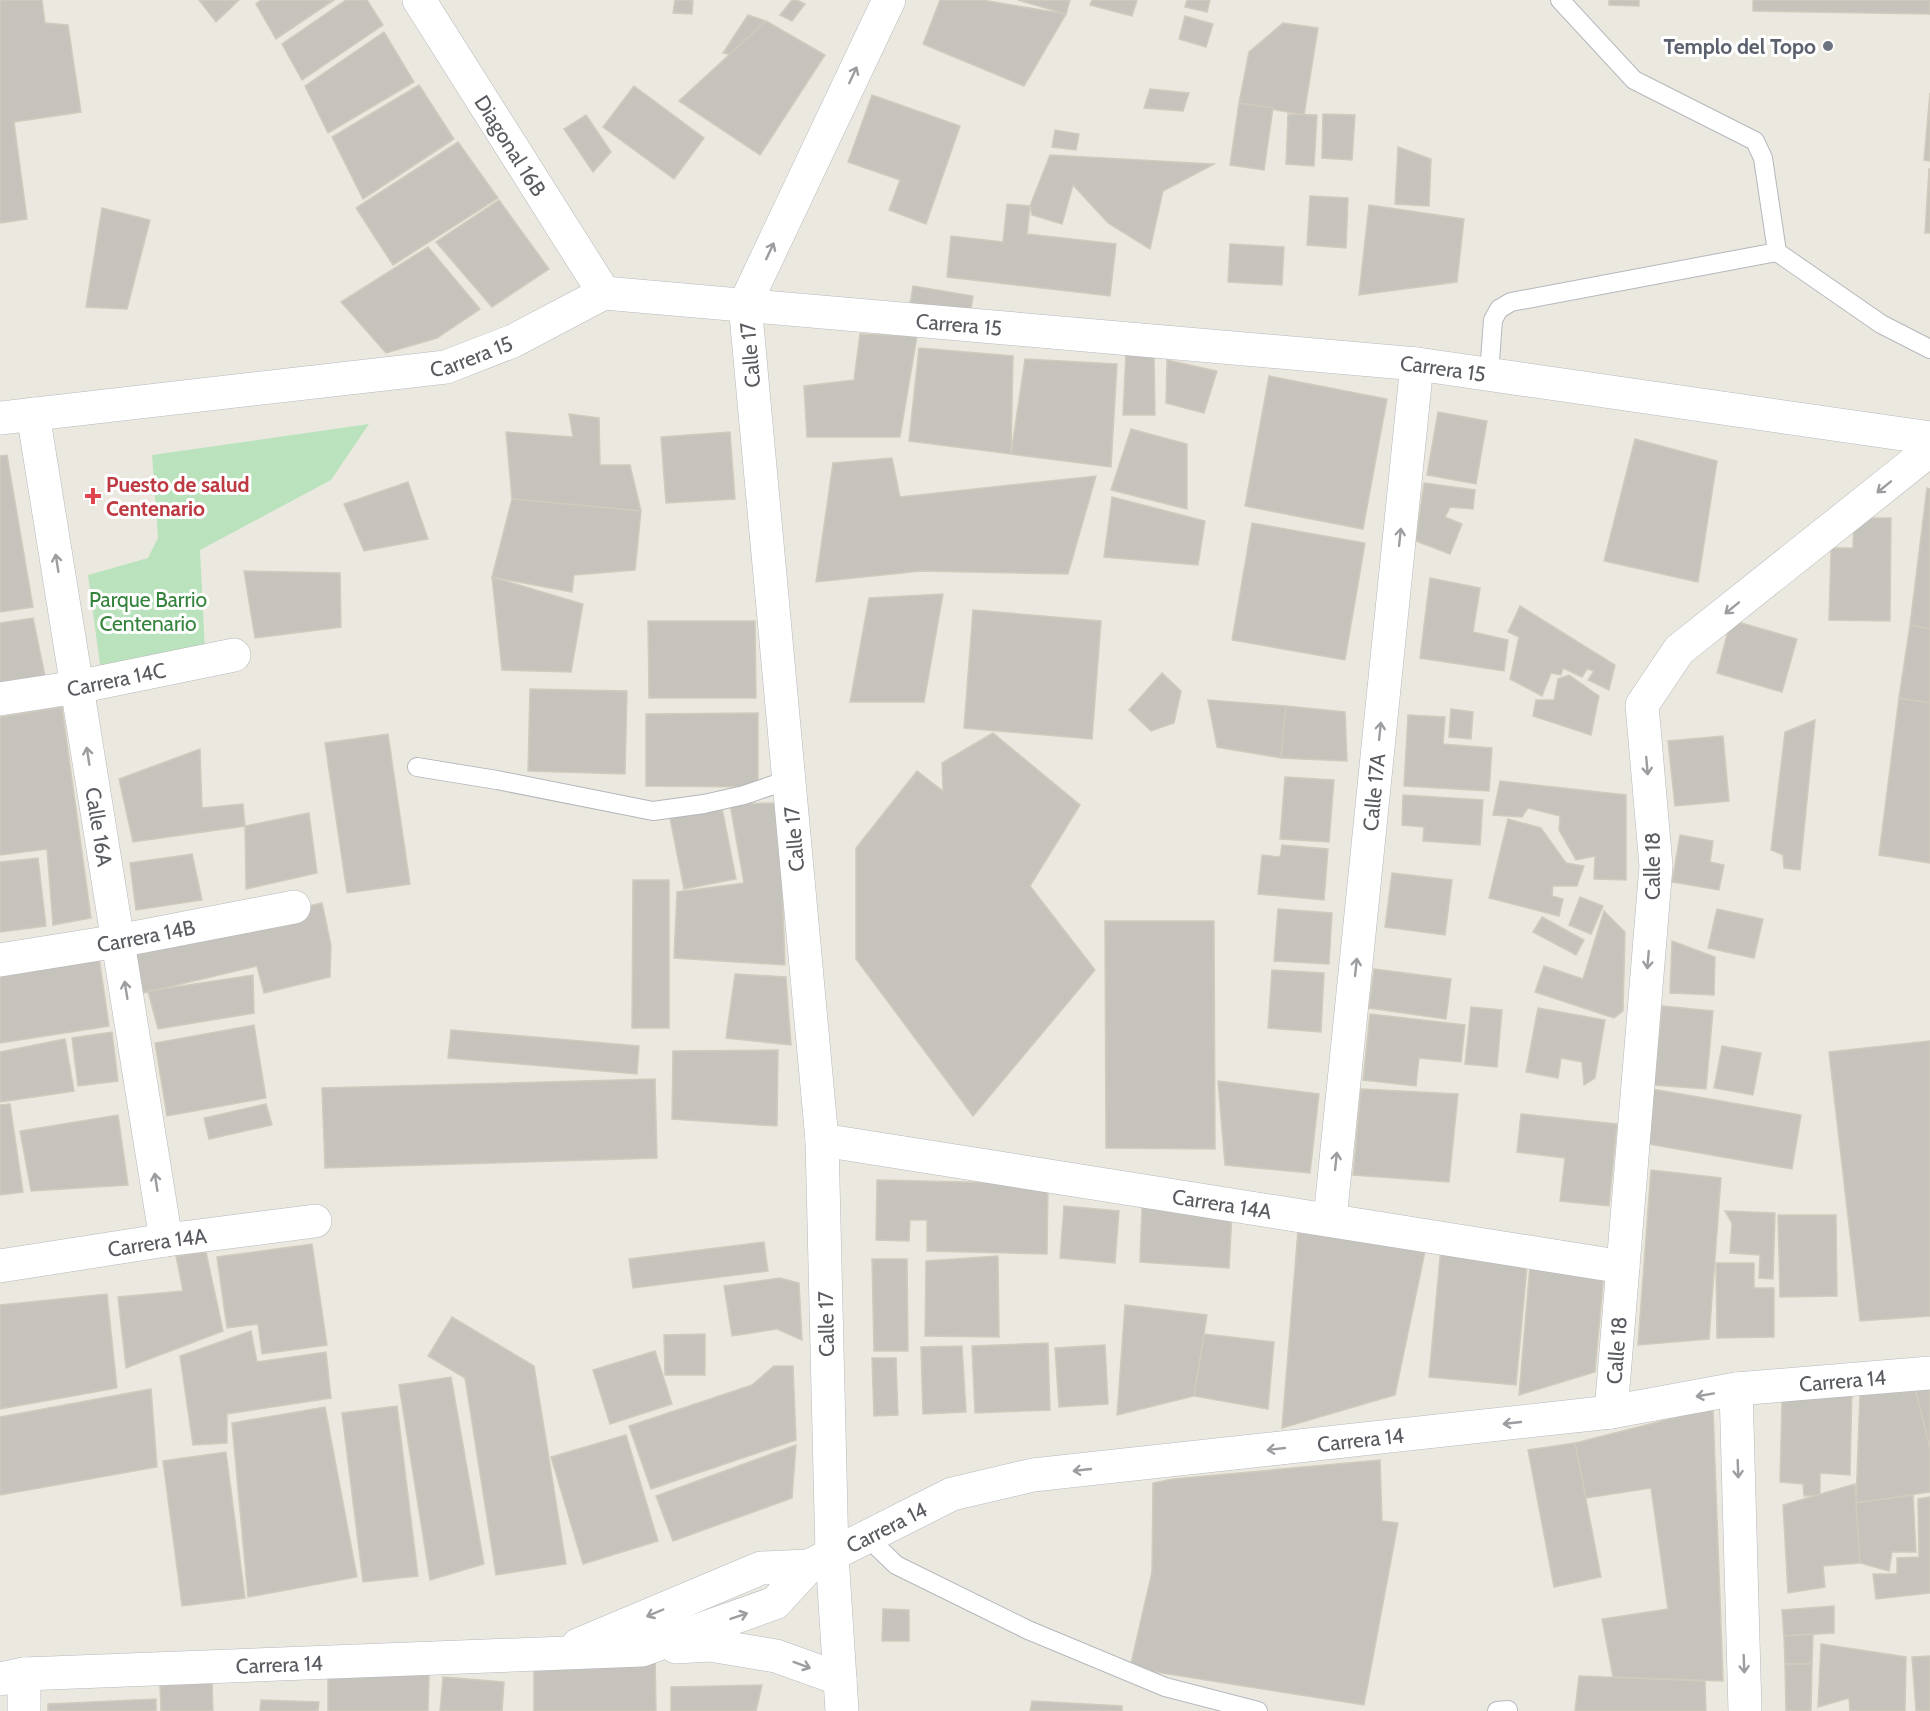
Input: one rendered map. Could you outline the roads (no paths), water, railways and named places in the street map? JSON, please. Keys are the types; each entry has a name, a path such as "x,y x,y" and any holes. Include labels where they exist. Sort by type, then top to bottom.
{"street":[{"name":"Diagonal 16B","path":"418,0 604,293"},
{"name":"Calle 17","path":"841,1695 821,1561 822,1140 745,304 889,0"},
{"name":"Carrera 15","path":"0,418 446,367 513,341 604,293 1418,364 1930,438"},
{"name":"Calle 17A","path":"1330,1220 1418,364"},
{"name":"Calle 16A","path":"33,414 166,1240"},
{"name":"Calle 18","path":"1611,1412 1656,866 1642,705 1679,650 1930,450"},
{"name":"Carrera 14C","path":"0,699 77,687 234,655"},
{"name":"Carrera 14B","path":"0,960 118,941 294,907"},
{"name":"Carrera 14A","path":"822,1140 1623,1267"},
{"name":"Carrera 14A","path":"0,1266 166,1240 315,1221"},
{"name":"Carrera 14","path":"12,1677 642,1650 775,1604 821,1561 952,1494 1033,1475 1611,1412 1736,1389 1930,1373"},
{"path":"1736,1389 1745,1711"},
{"name":"Carrera 14","path":"560,1652 761,1568 821,1561"},
{"path":"642,1650 710,1645 776,1656 841,1695"},
{"path":"12,1677 24,1711"}],"lane":[{"path":"1560,0 1634,80 1755,141 1763,158 1777,252"},
{"path":"1489,374 1493,320 1499,309 1511,302 1777,252 1881,324 1930,349"},
{"path":"417,766 653,811 704,804 744,795 788,780"},
{"path":"868,1538 896,1565 1028,1630 1166,1687 1258,1711"},
{"path":"1497,1711 1508,1710"}],"place":[{"name":"Templo del Topo","path":"1828,46"},
{"name":"Puesto de salud Centenario","path":"93,496"}],"park label":[{"name":"Parque Barrio Centenario","path":"148,611"}]}
